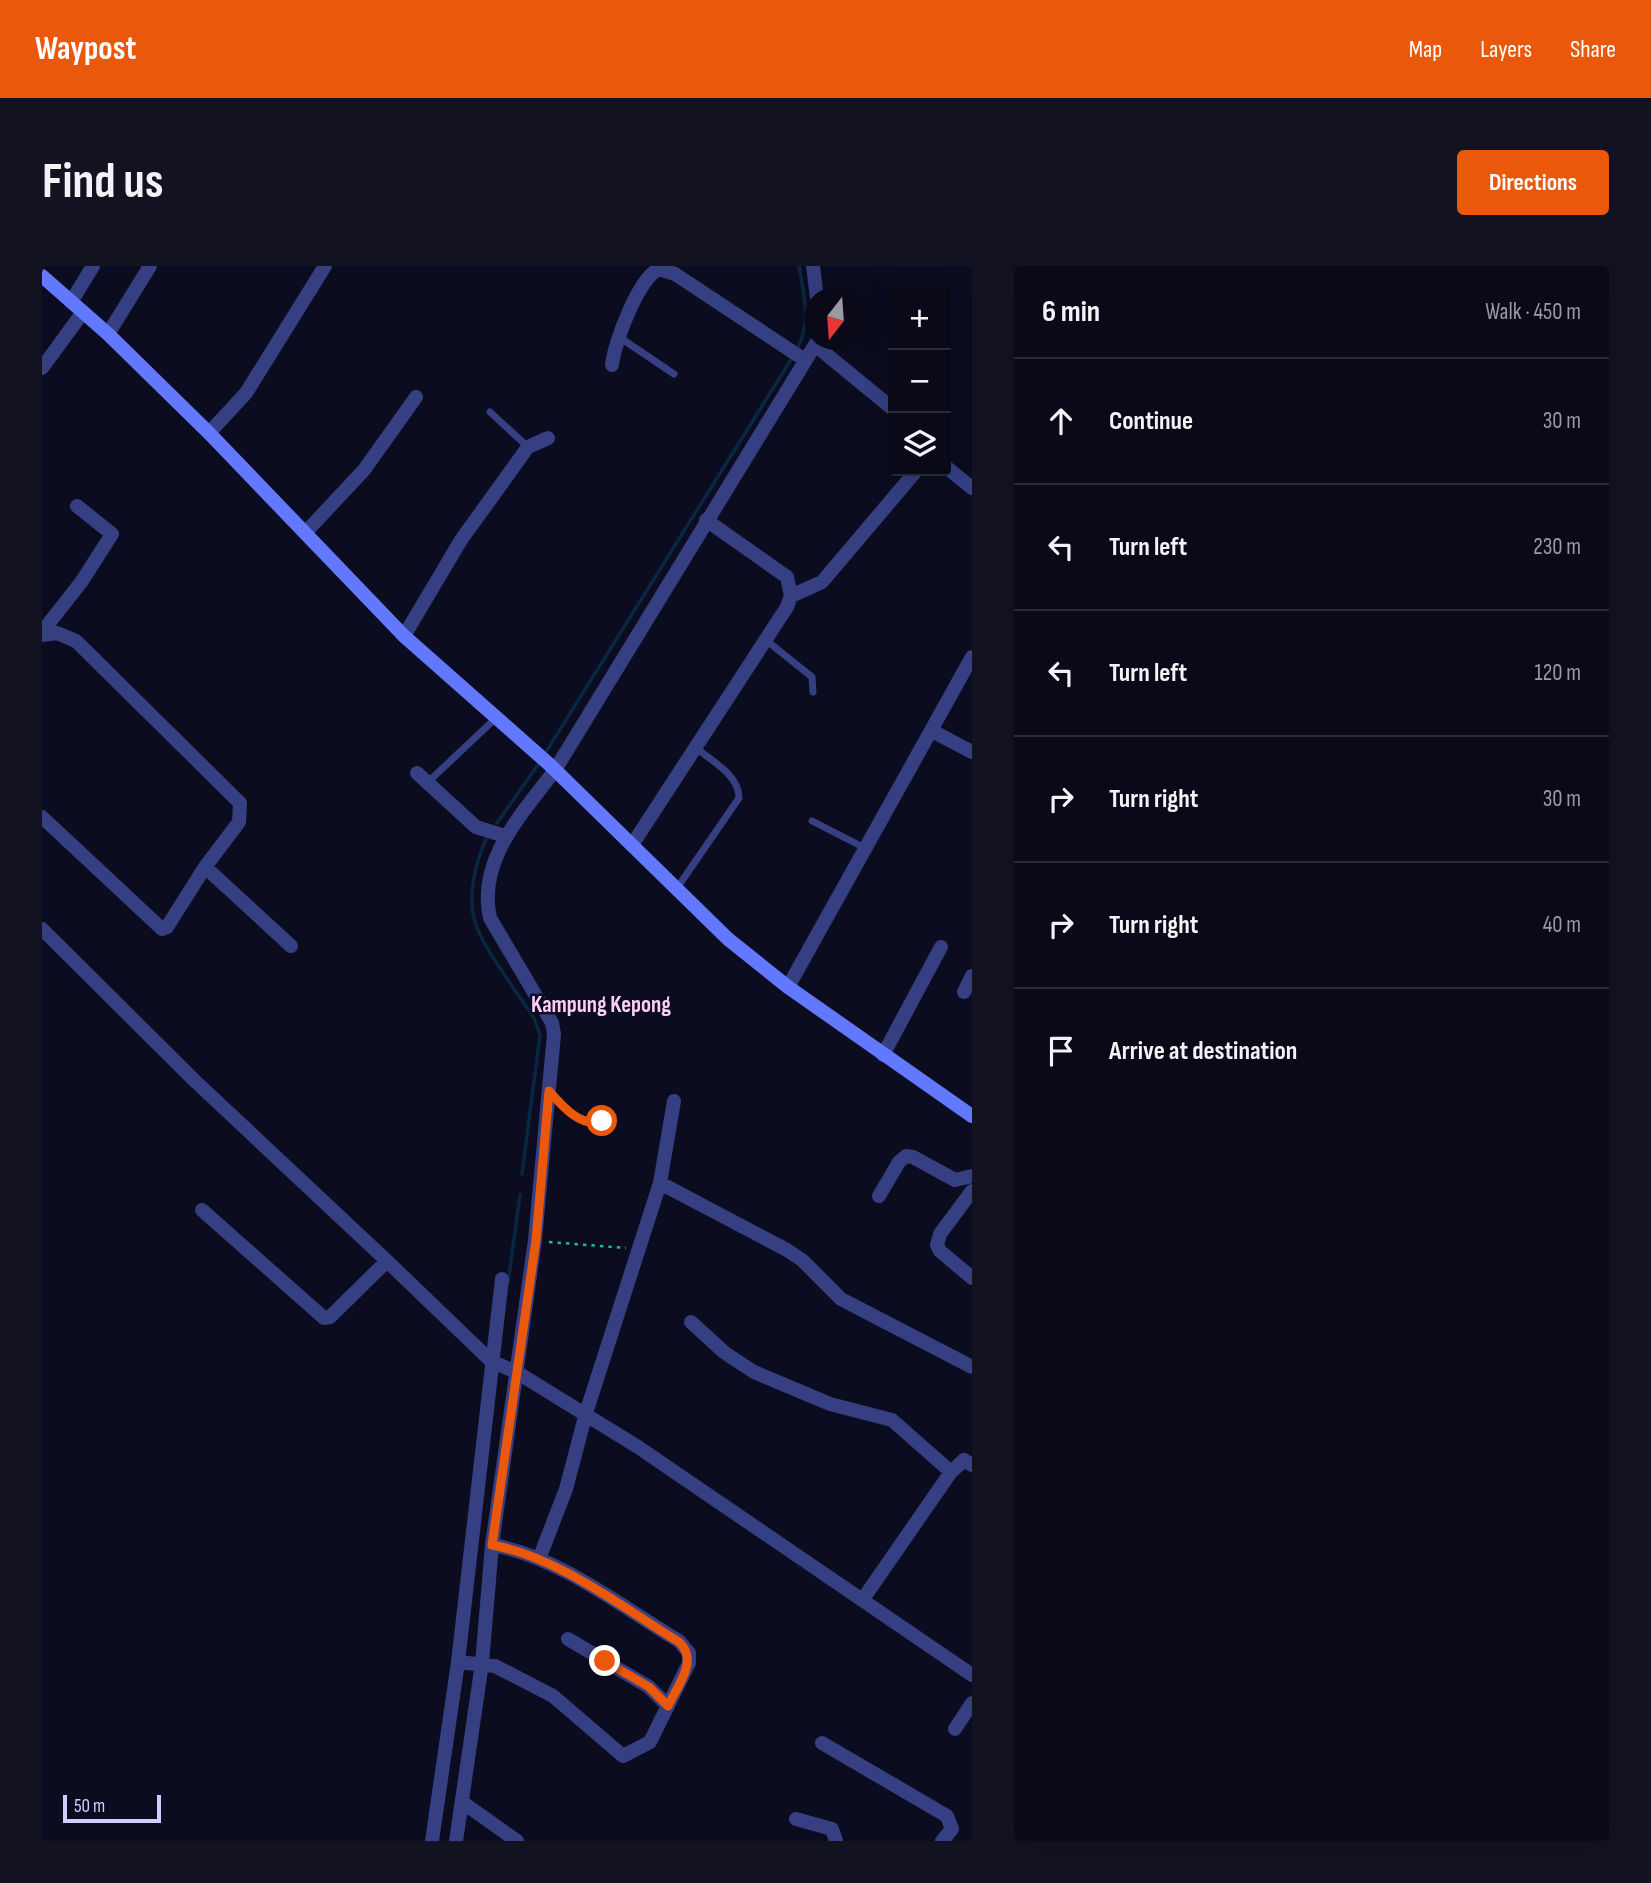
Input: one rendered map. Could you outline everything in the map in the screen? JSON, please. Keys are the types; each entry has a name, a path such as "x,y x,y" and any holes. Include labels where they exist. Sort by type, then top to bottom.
{"main road":[{"path":"42,276 108,334 209,433 404,636 552,767 728,939 788,987 972,1116"}],"street":[{"path":"42,368 77,307 93,266"},
{"path":"108,334 150,266"},
{"path":"209,433 246,393 325,266"},
{"path":"813,266 816,287"},
{"path":"612,365 619,337 646,279 655,271 663,269 676,274 803,358"},
{"path":"456,1841 480,1663 492,1545 536,1240 554,1028 490,919 486,900 495,856 810,350"},
{"path":"826,350 888,405"},
{"path":"305,533 365,470 416,397"},
{"path":"404,636 461,540 528,447 548,438"},
{"path":"951,471 972,488"},
{"path":"632,845 767,641 791,596 822,582 912,476"},
{"path":"42,633 82,581 112,534 77,506"},
{"path":"706,520 787,577 791,596"},
{"path":"42,633 57,633 76,641 240,803 239,822 205,867 167,927 159,929 42,817"},
{"path":"788,987 972,657"},
{"path":"932,731 972,752"},
{"path":"423,777 475,827 505,836"},
{"path":"205,867 291,946"},
{"path":"42,929 195,1081 493,1362 517,1372 586,1413 972,1675"},
{"path":"883,1055 940,947"},
{"path":"964,992 972,976"},
{"path":"540,1559 566,1489 586,1413 660,1183 674,1101"},
{"path":"879,1196 899,1162 906,1156 955,1180 972,1176"},
{"path":"660,1183 787,1250 802,1260 841,1299 972,1367"},
{"path":"972,1191 940,1234 937,1245 940,1251 972,1278"},
{"path":"202,1210 324,1318 330,1317 387,1261"},
{"path":"432,1841 459,1662 502,1279"},
{"path":"691,1322 725,1353 762,1376 830,1404 892,1420 951,1472"},
{"path":"863,1599 951,1472 969,1459"},
{"path":"459,1662 480,1663 509,1672 552,1696 623,1756 646,1747 689,1663 686,1648 540,1559 492,1545"},
{"path":"568,1639 649,1687 668,1706"},
{"path":"955,1729 972,1703"},
{"path":"822,1743 947,1816 952,1829 942,1841"},
{"path":"462,1802 517,1841"},
{"path":"796,1819 831,1829 836,1841"}],"lane":[{"path":"619,337 674,374"},
{"path":"491,412 528,447"},
{"path":"767,641 813,677 813,692"},
{"path":"423,777 496,717"},
{"path":"677,888 739,798 739,790 731,777 696,748"},
{"path":"812,821 866,849"},
{"path":"549,1091 562,1106 587,1122 596,1123 607,1116"}],"path":[{"path":"536,1240 639,1249"}],"waterway":[{"path":"796,351 805,320 799,266"},
{"path":"544,755 792,358"},
{"path":"497,823 540,762"},
{"path":"488,835 474,879 473,914 486,946 534,1018 540,1035 522,1174"},
{"path":"508,1283 520,1195"}],"district":[{"name":"Kampung Kepong","path":"601,1005"}],"route":[{"path":"602,1121 587,1122 579,1118 562,1106 549,1091 536,1240 492,1545 514,1549 540,1559 679,1642 689,1653 689,1663 668,1706 649,1687 605,1661"}]}
